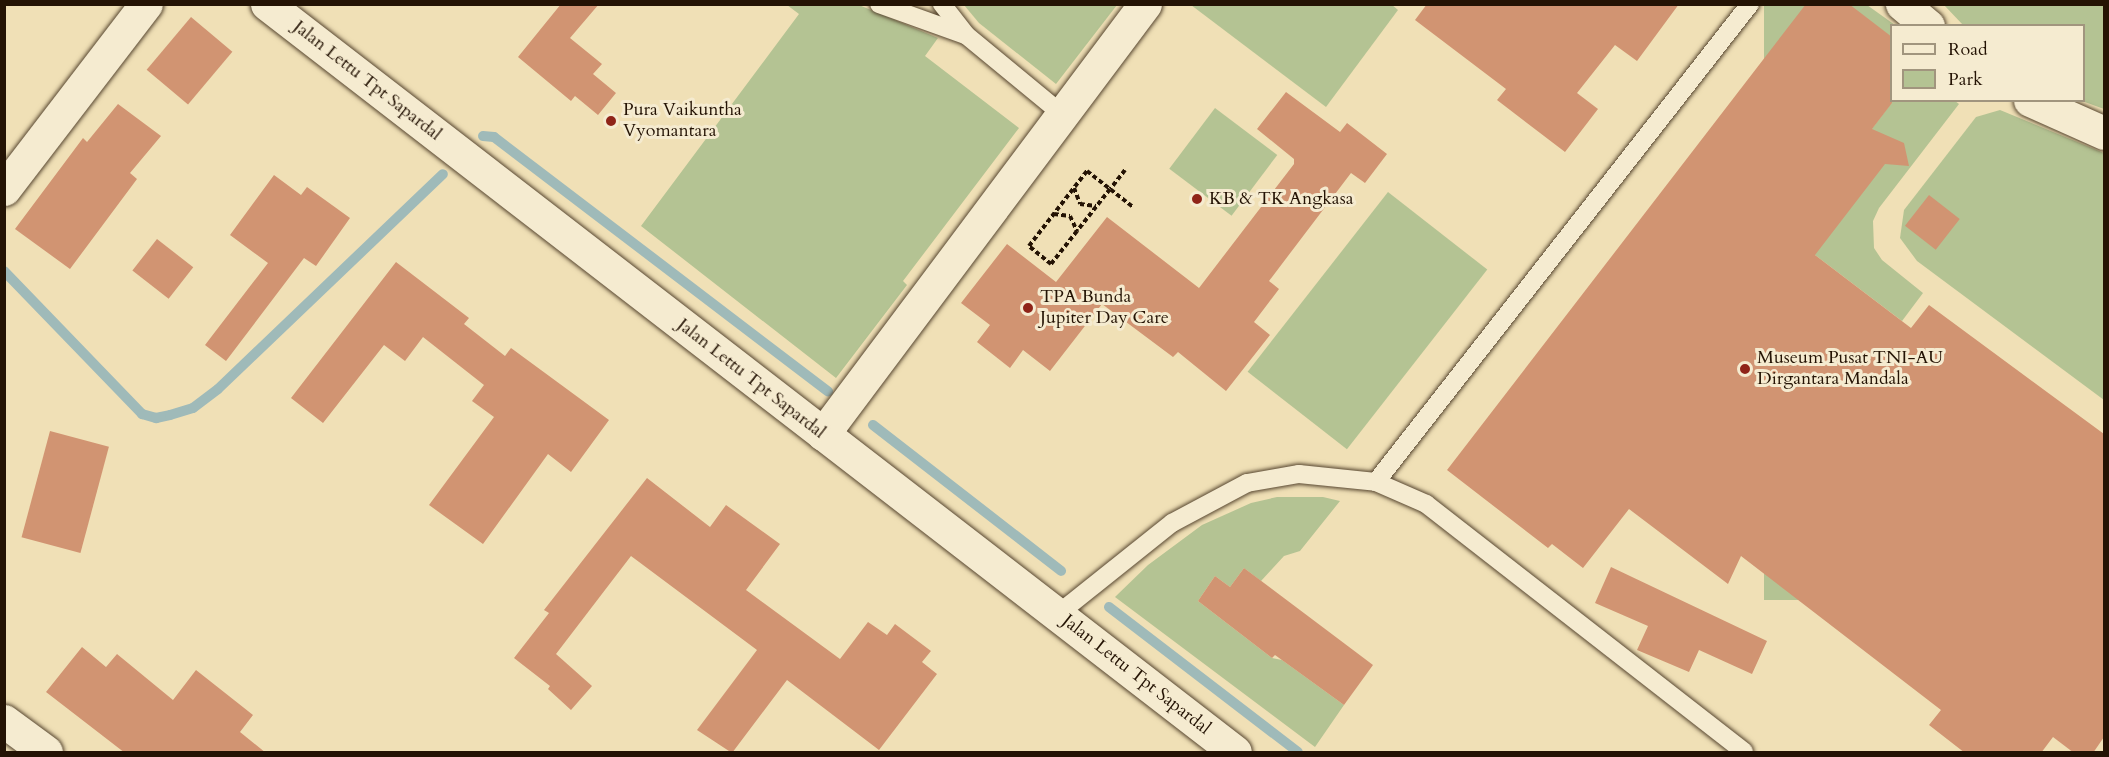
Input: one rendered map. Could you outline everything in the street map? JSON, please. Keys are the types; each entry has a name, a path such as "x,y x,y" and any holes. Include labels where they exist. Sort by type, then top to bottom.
{"street":[{"path":"4,189 146,4"},
{"path":"823,434 1145,4"},
{"path":"1902,4 1926,24"},
{"name":"Jalan Lettu Tpt Sapardal","path":"277,7 1235,753"},
{"path":"2034,102 2104,133"},
{"path":"4,721 46,753"}],"lane":[{"path":"879,4 966,35"},
{"path":"942,4 966,35 1062,114"},
{"path":"1376,482 1750,4"},
{"path":"1058,614 1173,523 1247,483 1299,474 1376,482 1426,504 1744,753"}],"path":[{"path":"1125,170 1110,189 1097,206 1051,264 1029,246 1087,171 1110,189 1133,207"},
{"path":"1074,187 1080,204 1097,206"},
{"path":"1053,214 1070,216 1077,231"}],"green space":[{"path":"1391,4 1398,10 1326,107 1191,5"},
{"path":"787,5 859,5 938,38 925,56 1019,128 903,281 907,285 836,378 641,226 799,14"},
{"path":"964,5 1117,5 1056,84 979,23"},
{"path":"1764,5 1806,5 1806,600 1764,600"},
{"path":"1849,5 1867,5 1894,24 1890,24 1890,36"},
{"path":"1944,5 2104,5 2104,109 2085,102 2085,24 1962,24"},
{"path":"1892,102 1956,102 1959,104 1879,208 1873,221 1874,248 1882,260 1923,293 1902,321 1790,236"},
{"path":"1215,108 1277,155 1232,216 1169,169"},
{"path":"2000,110 2104,153 2104,400 1917,261 1900,238 1904,210 1976,117"},
{"path":"1388,192 1487,270 1347,449 1248,372"},
{"path":"1277,497 1323,497 1340,501 1300,551 1284,556 1261,581 1244,568 1230,587 1215,576 1198,601 1272,658 1282,660 1344,705 1315,747 1115,597 1148,565 1202,525 1251,503"}],"building":[{"path":"561,4 599,4 570,38 602,64 593,74 616,93 598,115 575,96 571,101 518,57"},
{"path":"1427,4 1679,4 1637,61 1615,45 1577,93 1598,109 1565,152 1497,100 1506,89 1415,20"},
{"name":"Museum Pusat TNI-AU Dirgantara Mandala","path":"1806,4 1849,4 1890,35 1890,102 1892,103 1872,129 1904,143 1909,166 1885,164 1815,255 1911,328 1929,305 2104,434 2104,737 2093,753 2074,753 2053,737 2041,753 1965,753 1929,725 1941,710 1741,556 1728,584 1629,509 1583,568 1552,544 1548,548 1447,470"},
{"path":"191,17 232,52 188,105 147,70"},
{"path":"1286,92 1340,132 1347,123 1387,154 1365,183 1351,173 1269,281 1279,289 1254,322 1270,335 1226,391 1178,352 1173,357 1102,304 1050,371 1023,350 1010,368 977,342 990,325 961,303 1007,244 1056,282 1107,217 1199,288 1294,164 1294,159 1257,129"},
{"path":"118,104 161,136 130,173 137,179 70,269 15,229 83,138 87,142"},
{"path":"274,175 301,195 307,187 350,218 316,266 304,258 226,361 205,345 268,263 230,235"},
{"path":"1929,195 1960,219 1936,250 1905,226"},
{"path":"157,239 193,267 169,299 132,271"},
{"path":"396,262 469,318 464,324 505,356 511,348 609,420 571,472 548,454 483,544 429,505 494,417 472,401 484,385 423,337 405,361 384,345 323,423 291,398"},
{"path":"50,431 109,447 80,553 22,537"},
{"path":"647,478 710,527 726,505 780,544 746,590 840,659 868,622 887,635 895,624 931,651 922,662 937,674 879,750 787,680 732,753 697,730 757,650 631,556 556,654 592,686 571,710 548,689 550,686 514,658 549,613 544,610"},
{"path":"1611,567 1767,641 1752,674 1699,650 1689,672 1637,650 1648,626 1595,603"},
{"path":"1244,568 1373,665 1344,705 1275,655 1272,658 1198,601 1215,576 1230,587"},
{"path":"82,647 106,667 117,654 173,700 196,670 253,715 240,732 266,753 125,753 46,692"}],"waterway":[{"path":"483,136 494,137 828,391"},
{"path":"4,271 142,414 156,418 170,415 193,408 218,389 443,174"},
{"path":"873,425 1061,571"},
{"path":"1109,607 1298,752"}],"place":[{"name":"Pura Vaikuntha Vyomantara","path":"611,121"},
{"name":"KB & TK Angkasa","path":"1197,199"},
{"name":"TPA Bunda Jupiter Day Care","path":"1028,308"},
{"name":"Museum Pusat TNI-AU Dirgantara Mandala","path":"1745,369"}]}
